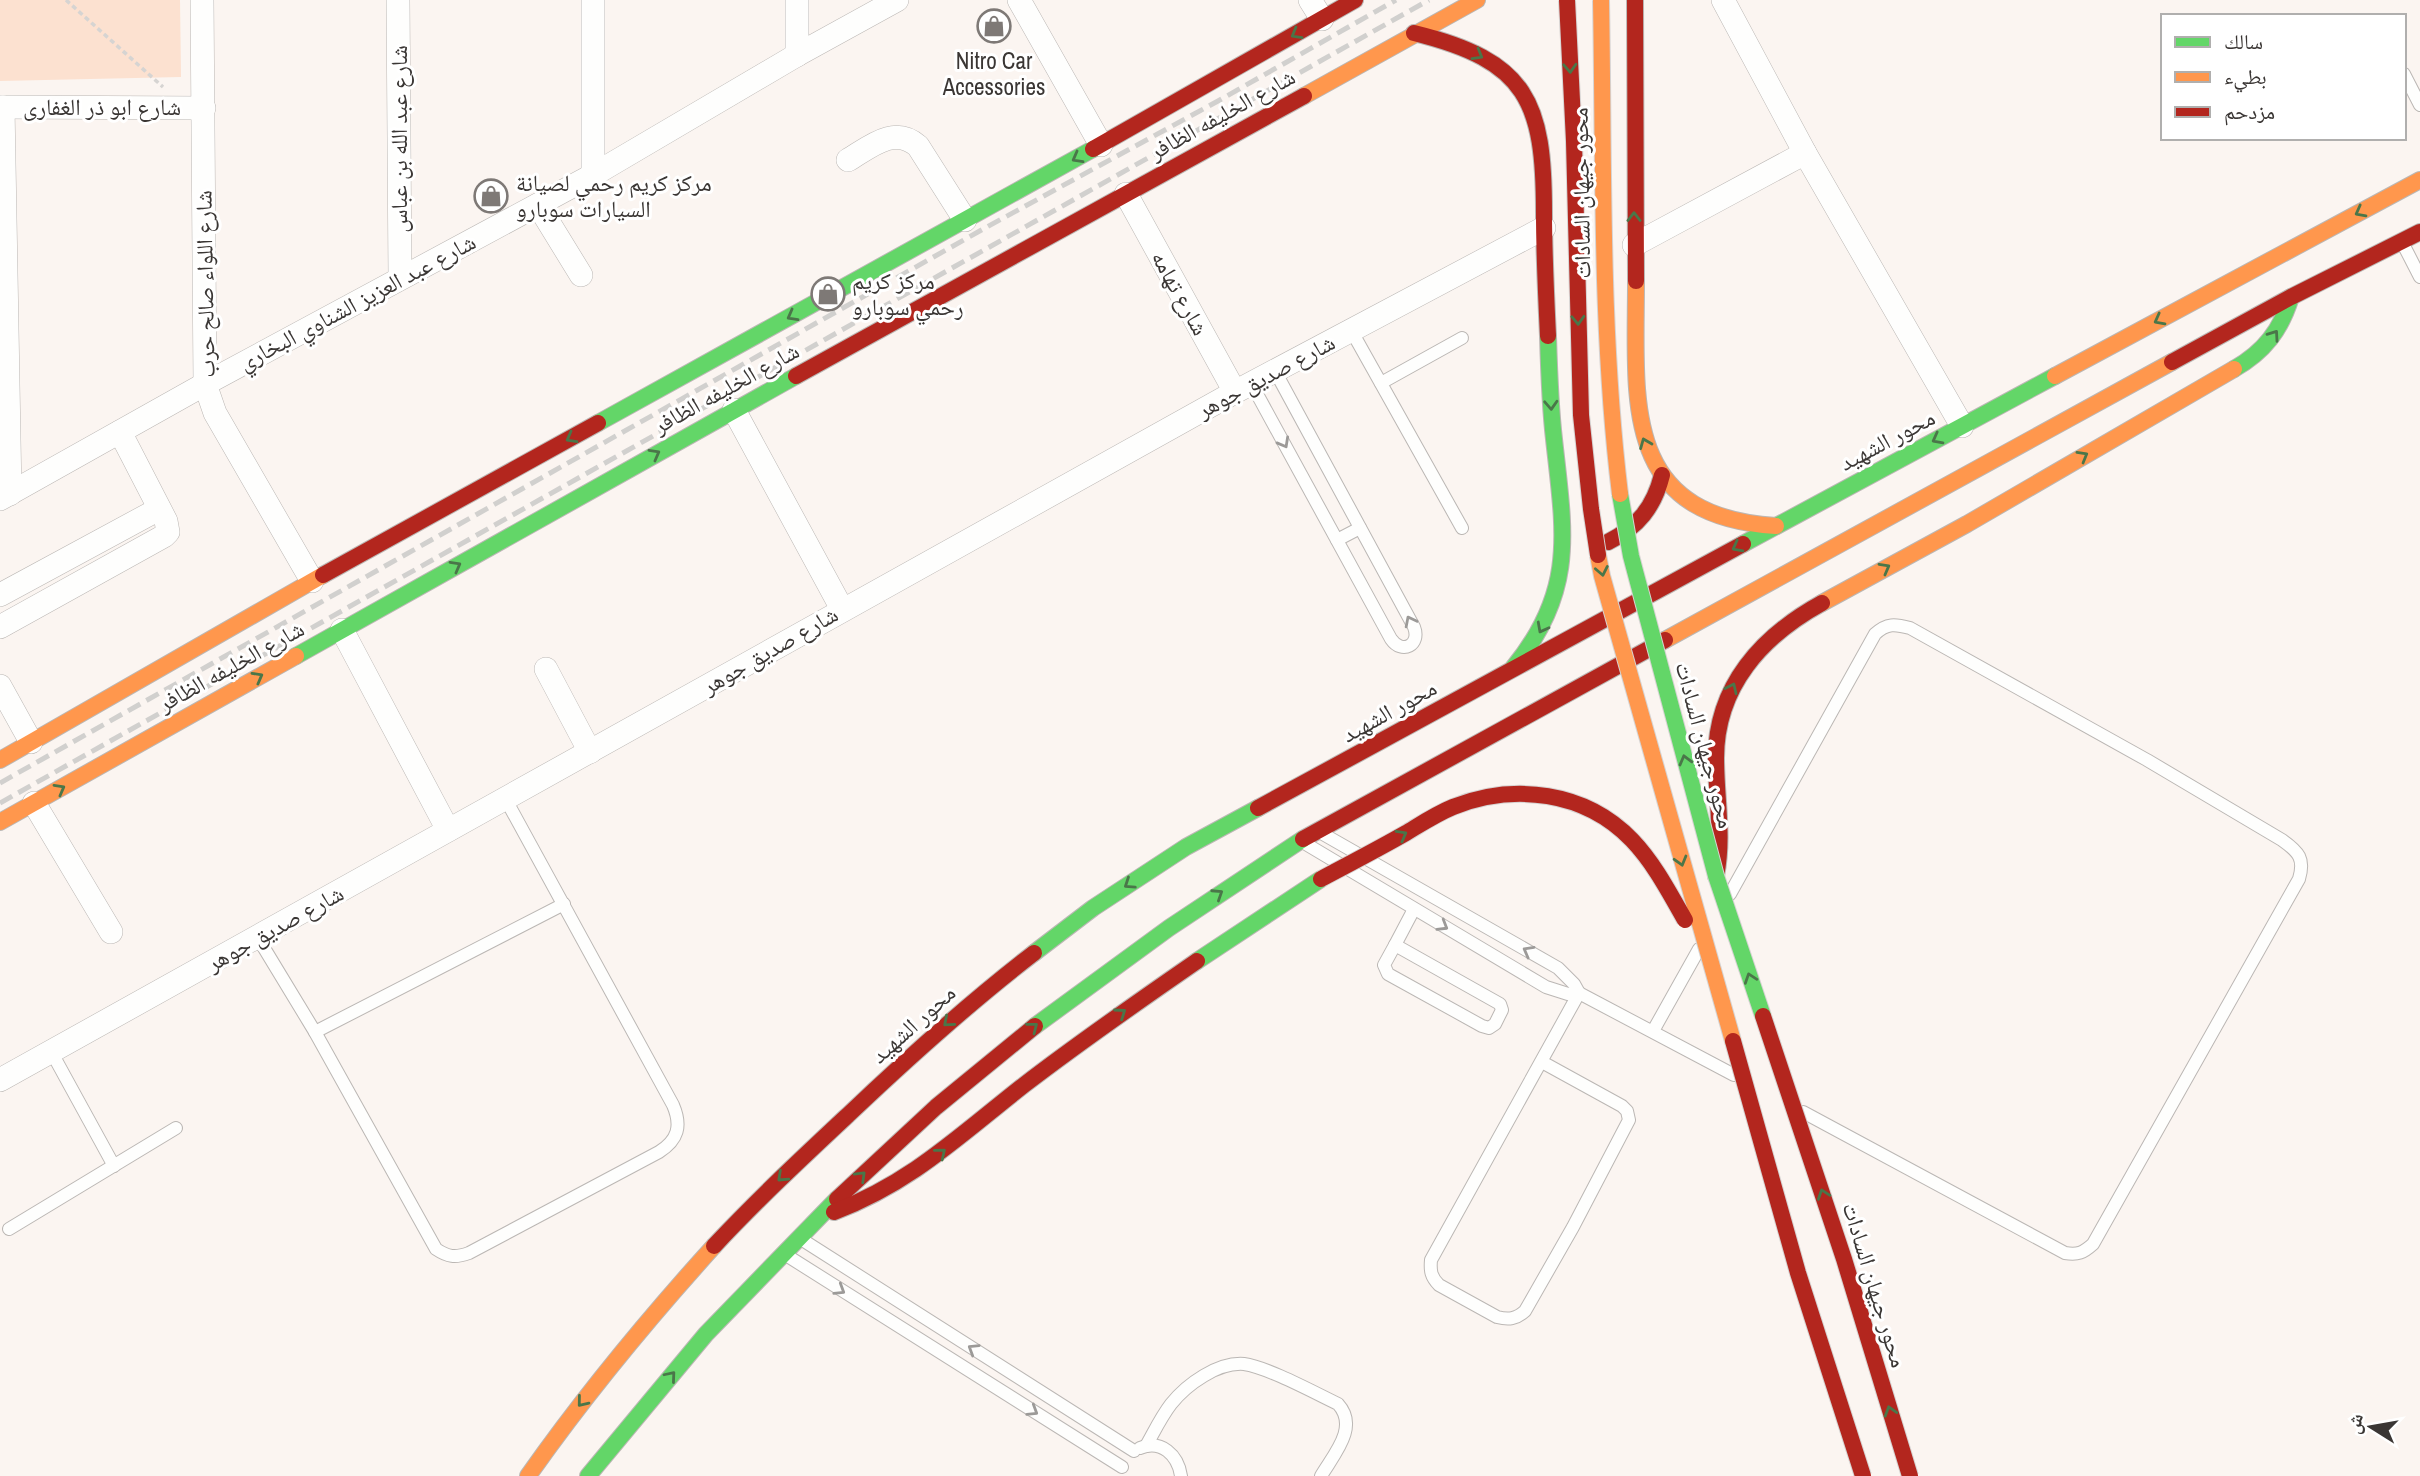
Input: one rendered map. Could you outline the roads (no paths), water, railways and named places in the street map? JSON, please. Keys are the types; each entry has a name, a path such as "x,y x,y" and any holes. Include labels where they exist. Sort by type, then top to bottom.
{"main road":[{"name":"شارع الخليفه الظافر","path":"0,760 312,581 1101,145 1316,10 1355,0"},
{"name":"شارع الخليفه الظافر","path":"0,822 734,410 1477,0"},
{"name":"محور جيهان السادات","path":"1567,0 1574,141 1581,415 1591,509 1602,576 1798,1273 1863,1476"},
{"name":"محور جيهان السادات","path":"1601,0 1606,315 1611,407 1620,493 1631,556 1716,876 1844,1259 1910,1476"},
{"path":"1635,0 1634,245 1637,415 1646,447 1662,475 1689,501 1704,511 1739,524 1776,526"},
{"path":"1414,33 1450,41 1479,54 1505,73 1525,97 1538,129 1543,163 1552,426 1564,545 1562,568 1550,612 1527,651 1513,668"},
{"name":"محور الشهيد","path":"528,1476 559,1432 652,1314 753,1204 906,1059 997,981 1093,908 1186,847 2420,180"},
{"path":"588,1476 704,1336 817,1218 936,1107 1062,1004 1194,909 1316,831 2291,297 2420,232"},
{"path":"1716,876 1723,833 1717,742 1724,707 1731,689 1740,671 1758,648 1779,628 1967,524 2250,359 2265,348 2277,333 2291,297"},
{"path":"1564,545 1594,546 1615,539 1634,527 1653,504 1662,475"},
{"path":"817,1218 865,1201 910,1176 1033,1078 1121,1013 1321,880 1453,807 1471,801 1510,793 1539,794 1567,800 1599,813 1624,832 1648,859 1710,964"}],"street":[{"name":"شارع اللواء صالح حرب","path":"202,0 194,107 205,384 215,413 312,581"},
{"name":"شارع عبد الله بن عباس","path":"398,0 400,278"},
{"path":"593,0 593,175"},
{"path":"797,0 797,55"},
{"name":"شارع عبد العزيز الشناوي البخاري","path":"5,496 205,384 593,175 797,55 897,0"},
{"path":"1018,0 1101,145"},
{"path":"1723,0 1805,153 1962,426"},
{"name":"شارع ابو ذر الغفارى","path":"2,107 194,107"},
{"path":"2,107 5,496"},
{"path":"848,160 893,136 911,140 918,146 965,220"},
{"path":"1634,245 1805,153"},
{"name":"شارع تهامه","path":"1126,194 1243,388"},
{"path":"538,205 581,275"},
{"name":"شارع صديق جوهر","path":"0,1080 1275,370 1544,228"},
{"path":"734,410 842,609"},
{"path":"0,627 164,537 169,526 120,432"},
{"path":"0,595 159,509"},
{"path":"342,629 448,830"},
{"path":"546,669 590,752"},
{"path":"0,686 31,742"},
{"path":"34,803 111,932"}],"lane":[{"path":"2406,78 2420,105"},
{"path":"2402,242 2420,277"},
{"path":"1351,330 1462,528"},
{"path":"1381,383 1462,338"},
{"path":"1243,388 1337,540 1396,646 1403,649 1410,647 1417,634 1414,627 1275,370"},
{"path":"1337,540 1360,528"},
{"path":"1653,1031 1875,634 1884,626 1896,624 1910,628 2159,767 2282,840 2293,848 2300,858 2302,868 2299,879 2093,1244 2084,1252 2075,1255 2065,1253 1774,1097"},
{"path":"258,938 315,1032 436,1249 446,1256 458,1257 469,1253 659,1152 671,1144 678,1132 678,1118 673,1105 505,798"},
{"path":"1316,831 1558,968 1579,993"},
{"path":"1301,841 1546,987 1556,992 1579,993 1762,1090"},
{"path":"315,1032 564,904"},
{"path":"1395,945 1500,1004 1502,1010 1495,1024 1489,1028 1482,1027 1388,974 1384,965 1414,909"},
{"path":"1542,1062 1622,1106 1628,1111 1629,1120 1525,1311 1519,1317 1505,1319 1439,1285 1430,1271 1431,1260 1579,993"},
{"path":"52,1053 114,1166"},
{"path":"9,1229 176,1128"},
{"path":"798,1237 1140,1448 1160,1447 1171,1453 1179,1464 1181,1476"},
{"path":"782,1253 1122,1471 1127,1458 1140,1448 1184,1391 1217,1368 1231,1364 1246,1364 1262,1369 1338,1404 1345,1411 1347,1431 1321,1476"}],"railway":[{"path":"0,783 985,228 1396,0"},
{"path":"0,803 1429,0"}],"place":[{"name":"Nitro Car Accessories","path":"994,26"},
{"name":"مركز كريم رحمي لصيانة السيارات سوبارو","path":"491,196"},
{"name":"مركز كريم رحمي سوبارو","path":"828,294"}]}
